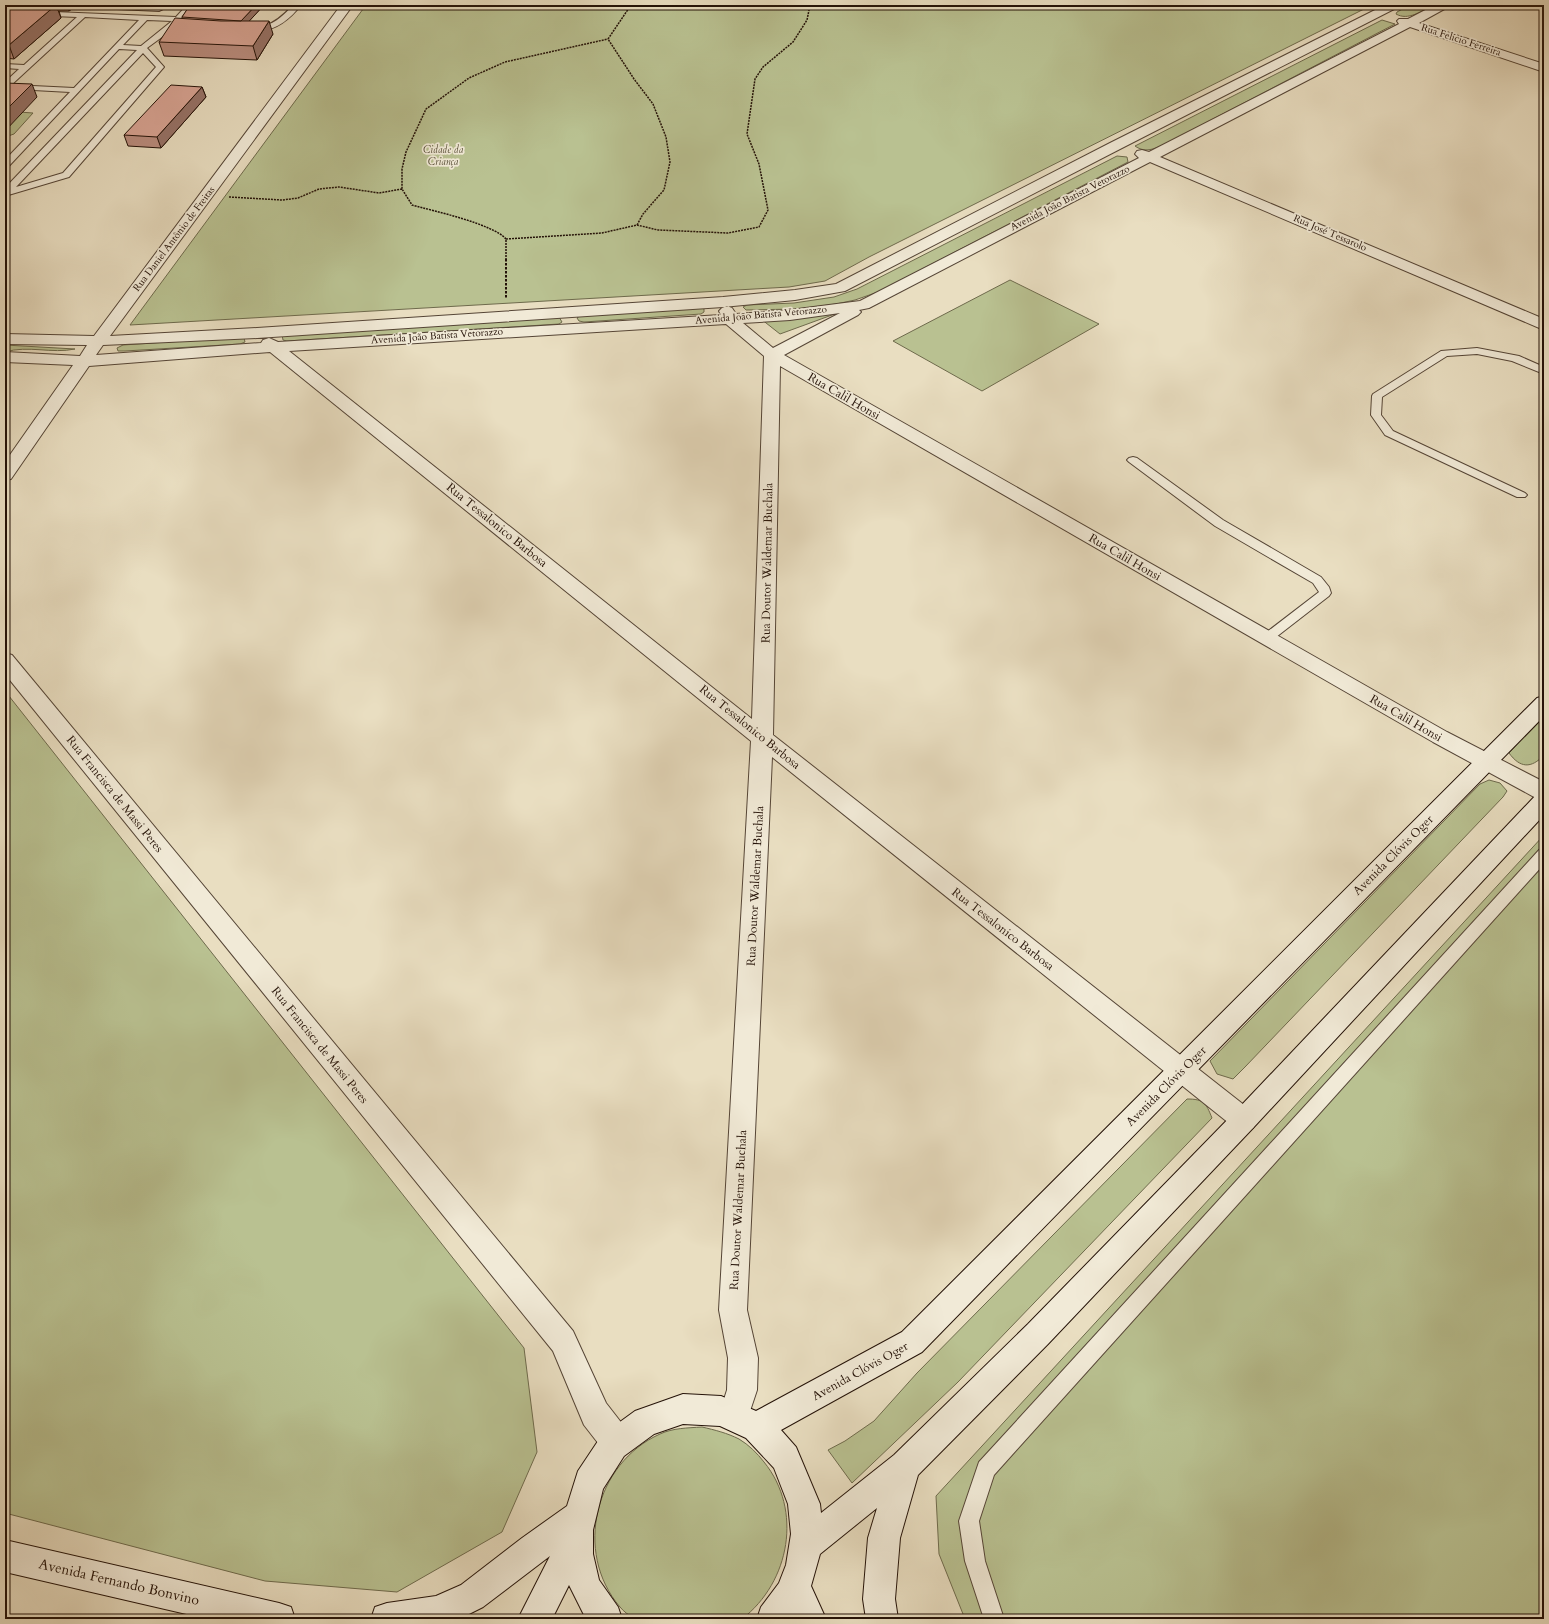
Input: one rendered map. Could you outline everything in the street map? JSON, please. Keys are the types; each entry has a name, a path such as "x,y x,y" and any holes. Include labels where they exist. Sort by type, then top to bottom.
{"street":[{"name":"Rua Daniel Antônio de Freitas","path":"5,474 98,341 347,5"},
{"name":"Avenida João Batista Vetorazzo","path":"5,357 85,361 570,328 727,310 795,295 840,288 1115,146 1394,5"},
{"name":"Avenida João Batista Vetorazzo","path":"5,339 98,341 256,333 568,311 727,310 790,315 864,305 1410,24 1444,5"},
{"name":"Rua Felício Ferreira","path":"1379,13 1544,68"},
{"name":"Rua José Tessarolo","path":"1115,146 1151,156 1544,325"},
{"path":"772,355 864,305"},
{"name":"Rua Calil Honsi","path":"727,310 772,355 1440,737 1544,792"},
{"path":"568,311 570,328"},
{"name":"Rua Tessalonico Barbosa","path":"256,333 762,738 1244,1120"},
{"name":"Rua Doutor Waldemar Buchala","path":"745,1421 742,1390 743,1358 733,1310 762,738 772,355"},
{"name":"Rua Francisca de Massi Peres","path":"5,660 563,1341 595,1414 616,1441"},
{"name":"Avenida Clóvis Oger","path":"745,1421 912,1342 1544,703"},
{"path":"805,1546 905,1466 1038,1334 1244,1120 1544,801"},
{"path":"606,1619 597,1609 586,1587 579,1564 577,1528 583,1496 591,1476 602,1458 616,1441 632,1429 651,1417 671,1410 693,1408 713,1409 745,1421 771,1439 784,1455 794,1472 801,1491 806,1512 804,1558 794,1587 779,1612 772,1619"},
{"path":"882,1619 879,1599 884,1538 905,1466"},
{"path":"387,1619 438,1612 472,1596 533,1549 577,1528"},
{"path":"534,1619 577,1528"},
{"name":"Avenida Fernando Bonvino","path":"5,1556 279,1619"},
{"path":"794,1587 810,1619"}],"lane":[{"path":"5,193 143,48 175,24 182,8 75,5"},
{"path":"246,30 270,28 284,20 297,5"},
{"path":"5,12 145,18 175,24"},
{"path":"5,87 82,16"},
{"path":"5,165 17,148 77,90 145,18"},
{"path":"5,193 66,175 160,67 143,48 117,47"},
{"path":"5,66 26,67"},
{"path":"5,87 77,90"},
{"path":"17,148 47,150"},
{"path":"1521,495 1389,433 1376,415 1377,396 1446,353 1477,351 1515,358 1544,371"},
{"path":"1133,460 1218,523 1317,580 1323,587 1325,593 1267,638"},
{"path":"994,1619 975,1561 970,1521 986,1469 1544,854"}],"path":[{"path":"506,316 506,239 500,233 477,224 412,205 402,189 402,170 406,152 426,109 469,78 505,62 608,39 631,5"},
{"path":"506,239 602,233 637,225 658,230 728,233 759,227 768,210 759,164 747,134 755,78 764,67 793,42 807,20 810,5"},
{"path":"608,39 634,79 653,104 666,137 670,162 664,190 643,214 637,225"},
{"path":"206,195 282,200 298,198 319,189 339,187 380,192 402,189"}],"green space":[{"name":"Cidade da Criança","path":"366,5 1372,5 869,257 825,281 789,287 130,325"},
{"path":"1410,5 1433,5 1410,16 1401,16 1396,14"},
{"path":"1382,20 1395,24 1167,143 1147,150 1143,150 1135,146"},
{"path":"5,111 33,113 14,134 5,137"},
{"path":"1117,156 1127,157 1128,162 878,292 855,300 836,304 797,309 746,310 743,307 747,305 794,303 834,297 857,289"},
{"path":"1010,280 1099,324 982,391 893,341"},
{"path":"700,307 704,309 704,312 701,314 584,322 579,321 577,318 581,315"},
{"path":"843,311 780,334 761,319"},
{"path":"559,317 562,322 559,324 287,341 283,340 282,335"},
{"path":"244,338 245,342 240,344 125,351 118,351 117,348 123,345"},
{"path":"5,345 75,349 58,351 22,349 5,352"},
{"path":"5,691 524,1348 537,1452 502,1532 397,1592 265,1581 5,1513"},
{"path":"1544,717 1544,755 1535,763 1526,765 1517,762 1509,753"},
{"path":"1489,780 1500,783 1507,791 1503,797 1233,1079 1217,1074 1210,1061 1480,784"},
{"path":"1544,835 1544,1619 965,1619 939,1554 936,1496"},
{"path":"1187,1099 1197,1100 1204,1103 1212,1118 958,1382 852,1483 828,1450 845,1441 874,1421 917,1373"},
{"path":"702,1427 730,1435 739,1439 753,1449 764,1462 776,1481 784,1502 787,1523 786,1545 780,1566 771,1586 758,1604 742,1619 634,1619 620,1607 606,1585 597,1561 595,1536 598,1511 606,1487 620,1466 638,1448 660,1434 680,1429"}],"building":[{"path":"5,5 56,5 9,45 5,45"},
{"path":"191,5 256,5 241,21 182,17"},
{"path":"175,18 221,21 269,21 253,46 159,42"},
{"path":"5,83 32,84 5,111"},
{"path":"171,85 202,87 157,137 124,135"}]}
